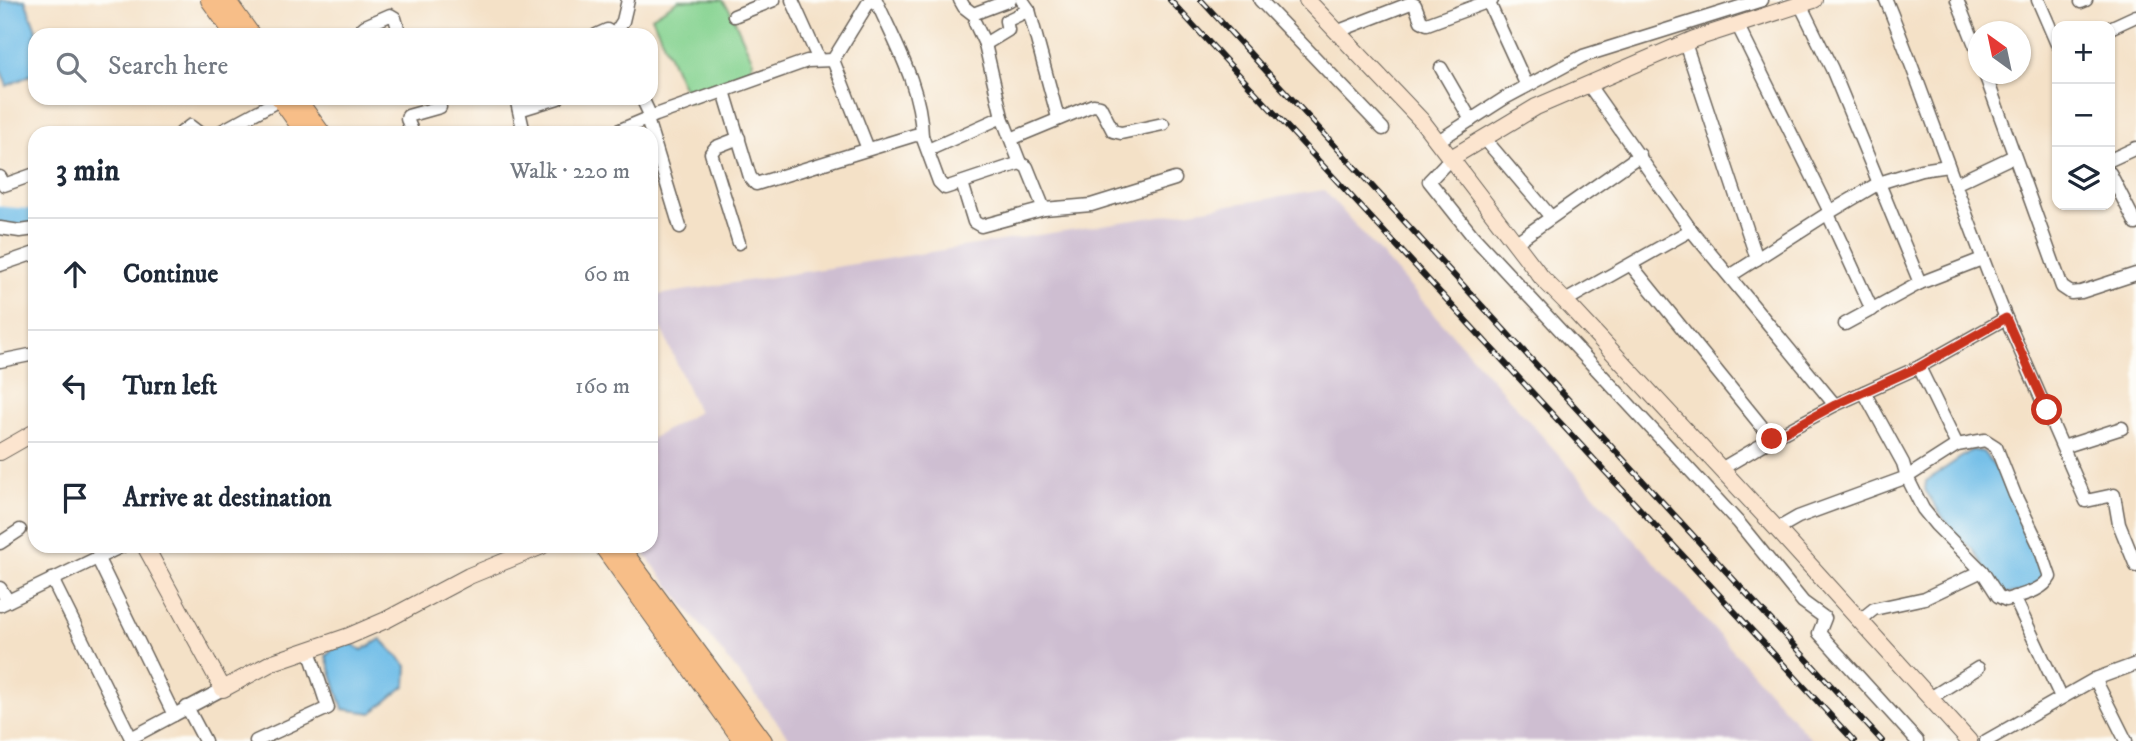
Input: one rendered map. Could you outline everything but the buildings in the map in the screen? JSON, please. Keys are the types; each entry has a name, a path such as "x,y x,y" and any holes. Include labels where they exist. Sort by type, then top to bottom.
{"main road":[{"path":"210,0 230,28"},
{"path":"226,0 246,28"},
{"path":"290,105 301,126"},
{"path":"293,105 314,126"},
{"path":"608,553 743,741"},
{"path":"624,553 762,741"}],"street":[{"path":"619,28 628,0"},
{"path":"734,16 774,0"},
{"path":"792,0 826,60 868,149"},
{"path":"826,60 870,0"},
{"path":"876,0 914,88 922,117 922,136 939,183 946,188 1020,163"},
{"path":"960,0 973,14 1010,0"},
{"path":"1260,0 1382,129"},
{"path":"1307,0 1422,121 1542,278 1777,528 1969,741"},
{"path":"1438,141 1527,86 1583,56 1745,2 1762,0"},
{"path":"1886,0 1982,259 2086,501 2114,495 2119,524 2136,566"},
{"path":"1957,0 1968,28"},
{"path":"2038,0 2052,32"},
{"path":"1336,32 1411,3 1415,5 1422,21 1427,24 1483,2 1527,86"},
{"path":"1917,741 1819,633 1825,618 1803,602 1739,523 1472,235 1429,181 1451,158 1536,107 1685,43 1807,2 1853,125 1920,284"},
{"path":"985,44 1008,30 1006,21 1025,5 1058,118"},
{"path":"363,28 390,15 395,18 398,28"},
{"path":"2115,26 2136,16"},
{"path":"975,23 985,44 1002,117 1020,163 1027,167 1044,209"},
{"path":"1737,24 1829,213 1872,310"},
{"path":"1685,43 1757,258"},
{"path":"630,126 807,61 826,60"},
{"path":"1441,68 1471,120"},
{"path":"1588,84 1691,230 1835,405"},
{"path":"1989,84 2062,287 2071,293 2081,292 2136,274"},
{"path":"724,91 750,177 756,184 915,135 922,136"},
{"path":"232,126 272,105"},
{"path":"517,105 522,126"},
{"path":"644,105 651,126"},
{"path":"1011,139 1093,105 1100,106 1113,131 1121,133 1163,124"},
{"path":"410,126 408,117 440,107"},
{"path":"928,150 1002,117"},
{"path":"739,138 716,147 711,153 739,243"},
{"path":"1484,138 1551,217"},
{"path":"2115,158 2136,148"},
{"path":"658,150 680,228"},
{"path":"1515,243 1640,155"},
{"path":"1955,184 2014,156"},
{"path":"1730,276 1879,183 1921,170 1948,166"},
{"path":"0,177 4,185 28,176"},
{"path":"962,183 972,217 976,225 981,226 1044,209 1091,205 1175,179"},
{"path":"2115,183 2136,224"},
{"path":"0,228 28,230"},
{"path":"1565,301 1691,230"},
{"path":"0,265 28,255"},
{"path":"1845,324 1920,284 1982,259"},
{"path":"1631,265 1772,439"},
{"path":"1721,469 1835,405 1919,367 2006,318"},
{"path":"0,361 28,355"},
{"path":"1919,367 1957,445"},
{"path":"1777,528 1798,517 1907,477 1957,445 1985,440 1996,447 2039,545 2050,577 2048,581 2042,587 2006,600 2002,599 1982,571 1923,509 1907,477 1903,463 1864,392"},
{"path":"2063,447 2122,428"},
{"path":"0,452 28,436"},
{"path":"0,542 20,530"},
{"path":"0,588 4,603 99,553 174,715"},
{"path":"149,553 223,689"},
{"path":"52,579 132,740 187,707 274,662 386,620 469,576 525,553"},
{"path":"1859,621 1874,609 1925,598 1982,571"},
{"path":"2014,597 2061,697"},
{"path":"256,741 328,708 309,650"},
{"path":"1986,741 2095,679 2136,664"},
{"path":"1930,698 1978,668"},
{"path":"2095,679 2126,741"},
{"path":"187,707 205,741"}],"shaded area":[{"path":"1324,190 1813,741 792,741 644,553 658,553 658,435 698,412 658,321 658,295"}],"green space":[{"path":"679,0 722,0 730,10 753,61 749,73 690,103 652,17"}],"water":[{"path":"0,0 25,0 35,28 28,28 28,76 7,86 0,68"},
{"path":"1972,450 1983,452 2008,484 2037,550 2044,577 2025,592 2002,594 1973,549 1954,534 1925,490 1926,481"},
{"path":"381,639 407,666 406,685 372,713 343,709 326,656 334,648 351,643 362,650"}],"waterway":[{"path":"0,216 28,218"}],"railway":[{"path":"1170,0 1854,741"},
{"path":"1201,0 1882,741"}],"route":[{"path":"1772,439 1835,405 1919,367 2006,318 2047,410"}]}
